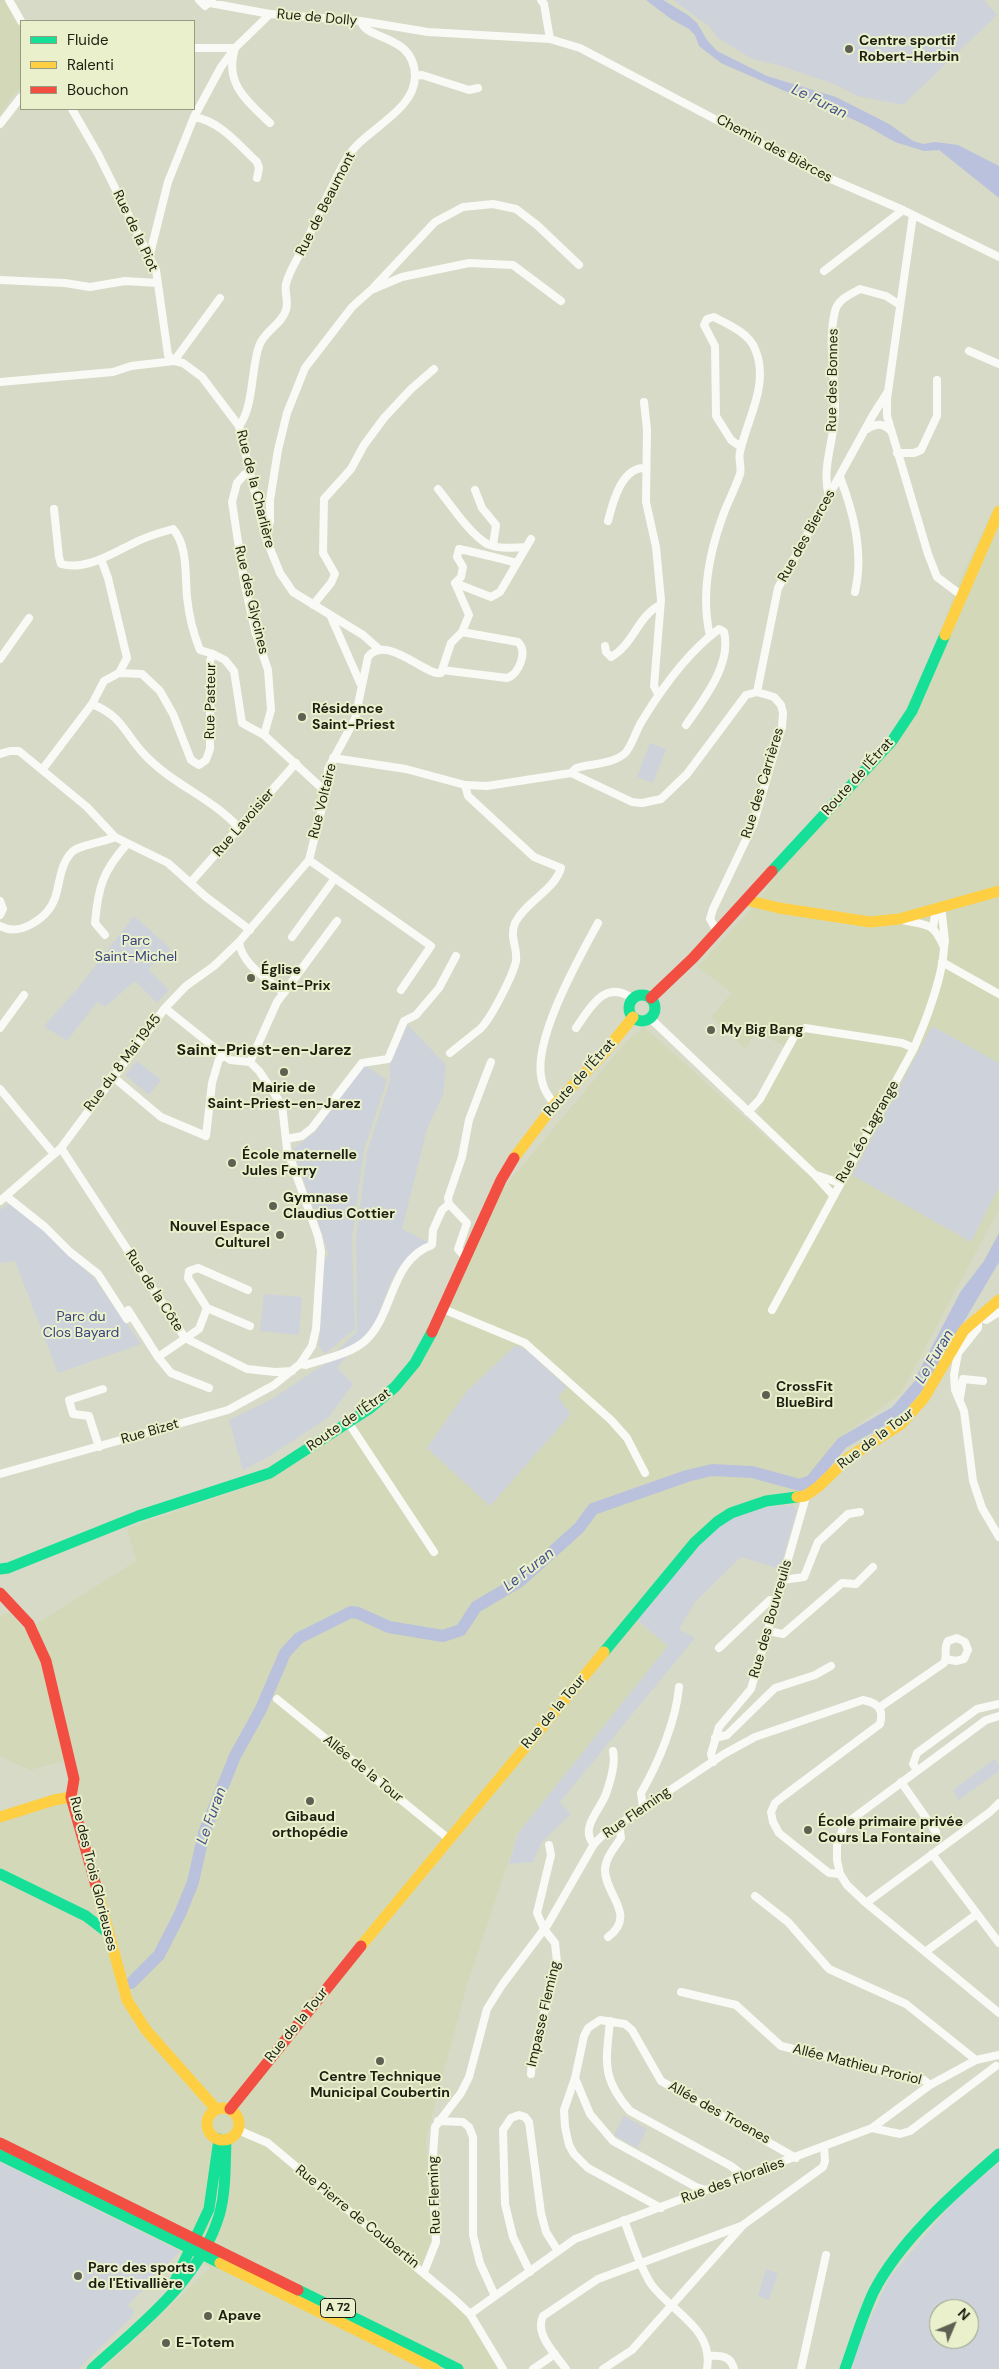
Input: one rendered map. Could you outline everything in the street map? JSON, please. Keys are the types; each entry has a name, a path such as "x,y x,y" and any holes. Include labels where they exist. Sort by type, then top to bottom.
{"main road":[{"name":"Route de l'Étrat","path":"651,998 674,978 892,741 912,710 961,594 999,511"},
{"path":"756,888 779,908"},
{"path":"746,900 779,908 870,922 899,919 999,891"},
{"path":"644,995 651,998 655,1009 650,1018 641,1021 634,1017 630,1010 633,999 644,995"},
{"name":"Route de l'Étrat","path":"0,1568 8,1568 138,1516 270,1473 369,1409 395,1388 415,1363 443,1309 501,1180 523,1144 555,1104 604,1053 634,1017"},
{"name":"Rue de la Tour","path":"230,2109 449,1839 679,1561 707,1531 731,1513 748,1506 805,1496 818,1487 848,1458 901,1424 917,1408 964,1330 978,1316 999,1300"},
{"path":"0,1568 0,1575"},
{"name":"Rue des Trois Glorieuses","path":"0,1592 30,1624 46,1661 74,1779 71,1797 127,2000 136,2017 157,2044 206,2095 216,2109"},
{"path":"0,1818 54,1800 71,1797"},
{"path":"0,1874 86,1916 108,1933"},
{"path":"86,1916 100,1907"},
{"path":"216,2109 230,2109 237,2116 238,2130 232,2138 223,2140 213,2136 207,2128 208,2119 216,2109"},
{"path":"92,2369 165,2300 187,2258 209,2209 223,2140"},
{"name":"A 72","path":"0,2143 184,2239"},
{"name":"A 72","path":"0,2154 458,2369"},
{"path":"845,2369 873,2294 892,2261 958,2189 999,2154"},
{"name":"A 72","path":"216,2254 435,2369"}],"street":[{"path":"9,0 21,20"},
{"path":"199,0 203,5 211,2 270,14"},
{"path":"541,0 544,4 550,39"},
{"name":"Rue de Dolly","path":"149,258 168,182 194,117 221,67 235,48 270,14 361,21 428,32 550,39"},
{"path":"361,21 362,26 367,30 397,42 407,53 415,76 422,75 469,90 478,88"},
{"name":"Chemin des Bièrces","path":"550,39 580,48 598,56 817,173 904,210 999,257"},
{"path":"195,48 235,48 230,65 232,78 270,123"},
{"name":"Rue de Beaumont","path":"239,426 245,415 260,342 283,317 287,309 286,285 338,175 356,145 402,106 410,94 415,76"},
{"path":"0,124 20,98"},
{"name":"Rue de la Piot","path":"73,110 98,154 156,270 168,355 174,361"},
{"path":"194,117 203,118 217,126 256,162 259,168 257,178"},
{"path":"265,536 270,522 270,500 287,413 305,368 352,307 371,290 435,222 463,207 492,204 516,209 537,225 579,265"},
{"path":"824,271 904,210"},
{"name":"Rue des Bierces","path":"913,215 888,392 887,416 928,554 937,577 961,594"},
{"path":"371,290 402,276 469,263 513,266 561,301"},
{"path":"0,280 65,283 90,287 125,281 158,283"},
{"name":"Rue des Bonnes","path":"829,496 825,482 835,413 833,353 836,309 846,296 860,289 886,296 900,305"},
{"path":"0,382 113,372 131,366 174,361 220,298"},
{"path":"710,636 707,621 706,590 712,549 741,472 739,454 753,414 758,385 759,364 755,348 743,333 714,317 707,319 704,325 716,346 716,416 731,440 741,448"},
{"path":"969,351 999,364"},
{"name":"Rue de la Charlière","path":"174,361 183,363 202,377 239,426 265,536 274,561 293,592 363,635 380,650"},
{"path":"313,605 331,583 334,574 324,553 324,499 350,469 364,444 384,418 411,389 434,369"},
{"path":"897,453 914,453 922,450 938,416 937,380"},
{"name":"Rue des Bierces","path":"757,692 778,588 872,417 888,392"},
{"path":"644,402 647,430 646,502 656,547 660,605 654,686 658,694"},
{"path":"872,417 879,415 887,416"},
{"path":"866,429 879,424 891,431"},
{"path":"608,521 628,473 638,468 645,468"},
{"name":"Rue des Glycines","path":"251,471 245,474 237,483 232,502 244,581 268,670 271,710 264,735"},
{"path":"840,477 854,520 858,541 858,580 855,592"},
{"path":"438,489 470,527 488,544 515,548 526,547"},
{"path":"475,490 482,508 496,525 495,545 488,555"},
{"path":"259,506 266,504 270,500"},
{"path":"54,509 61,564 67,566 102,559 153,534 173,529 179,536 184,558 193,632 200,650 213,654"},
{"path":"455,583 491,597 500,592 531,539"},
{"path":"455,583 461,577 463,567 457,557 459,549 517,563"},
{"path":"42,770 92,704 104,681 119,673 127,658 102,559"},
{"path":"380,650 410,659 434,674 441,673 451,643 462,632 469,615 455,583"},
{"path":"605,646 606,652 611,657 615,655 623,648 653,609 660,605"},
{"path":"331,617 361,685"},
{"path":"0,659 29,618"},
{"path":"572,773 576,768 615,759 624,755 658,694 710,636 719,629 724,632 727,642 724,659 686,725"},
{"path":"442,670 507,678 516,671 524,653 523,646 518,642 462,632"},
{"name":"Rue Voltaire","path":"250,930 309,860 326,792 328,769 355,719 368,657 380,650"},
{"name":"Rue Pasteur","path":"119,673 142,674 160,691 173,714 191,760 198,765 206,760 210,749 210,661 213,654 226,660 234,671 242,723 264,735 326,792"},
{"path":"333,758 406,769 465,785 487,786 572,773 632,802 650,802 661,799 687,774 742,699 757,692"},
{"name":"Rue des Carrières","path":"716,931 710,920 713,909 754,825 782,727 783,713 781,705 774,697 757,692"},
{"path":"92,704 115,717 141,752 159,769 226,813 239,828"},
{"path":"0,754 18,751 87,807 115,837 168,863 206,897 250,930"},
{"name":"Rue Lavoisier","path":"191,882 296,763"},
{"path":"450,1053 481,1028 488,1017 502,992 516,958 512,939 516,922 531,903 554,882 561,868 534,857 468,796 465,785"},
{"path":"0,926 7,930 24,928 37,922 54,900 60,873 73,852 84,845 101,843 115,837"},
{"path":"105,935 95,923 101,881 115,858 127,844"},
{"path":"309,860 431,946 401,990"},
{"path":"292,937 335,878"},
{"path":"0,901 3,909 0,914"},
{"path":"933,928 938,907"},
{"name":"Rue Léo Lagrange","path":"772,1310 924,1027 942,962 945,941 938,907"},
{"path":"899,919 920,922 933,928 944,947"},
{"path":"250,1062 268,1019 284,993 337,921"},
{"path":"555,1104 549,1098 541,1080 541,1060 564,986 598,924"},
{"name":"Rue du 8 Mai 1945","path":"3,1198 61,1148 112,1076 165,1008 186,986 214,966 250,930"},
{"path":"239,942 240,953 247,962 284,993"},
{"path":"286,1139 302,1136 312,1128 362,1063 388,1059 404,1021 416,1015 439,988 456,956"},
{"path":"942,962 999,994"},
{"path":"576,1028 598,996 625,993 633,999"},
{"path":"0,1028 24,996"},
{"path":"165,1008 230,1060 250,1062 259,1071 282,1105 287,1149 318,1236 321,1251 316,1330 312,1346 300,1364 306,1365 348,1350 366,1340 376,1326 391,1291 409,1261 422,1248 432,1245 433,1230 442,1210 449,1204"},
{"name":"Rue Léo Lagrange","path":"650,1018 814,1174 833,1195"},
{"path":"748,1112 760,1099 796,1033 805,1028 902,1043 914,1048"},
{"path":"112,1076 161,1117 206,1136 212,1083 218,1058 225,1056"},
{"path":"466,1258 458,1249 467,1223 449,1204 448,1198 462,1156 469,1120 491,1062"},
{"path":"0,1089 54,1154"},
{"name":"Rue de la Côte","path":"61,1148 185,1338 248,1369 275,1372 292,1371"},
{"path":"814,1174 840,1183"},
{"path":"3,1198 45,1227 70,1252 98,1274 126,1319"},
{"path":"248,1290 198,1268 189,1271 188,1278 207,1308 250,1326"},
{"path":"158,1357 199,1329 207,1308"},
{"path":"443,1309 525,1344 616,1426 627,1438 645,1473"},
{"path":"128,1310 158,1357 171,1373 209,1388"},
{"path":"999,1312 986,1320 978,1316 978,1328 962,1346 955,1363 954,1382 964,1411 973,1481 982,1508 999,1538"},
{"name":"Rue Bizet","path":"0,1474 228,1410 274,1385 300,1364"},
{"path":"960,1400 963,1379 983,1381"},
{"path":"99,1447 89,1416 73,1414 69,1400 102,1389"},
{"path":"348,1422 434,1552"},
{"name":"Rue des Bouvreuils","path":"713,1762 711,1754 719,1727 751,1689 805,1496"},
{"path":"783,1580 804,1577 818,1542 848,1514 860,1512"},
{"path":"768,1631 783,1634 842,1583 856,1584 873,1567"},
{"path":"718,1648 770,1600 777,1600"},
{"path":"840,1874 829,1873 778,1833 771,1812 785,1795 880,1724 882,1715 880,1707 946,1659"},
{"path":"715,1738 727,1735 775,1688 815,1675 831,1666"},
{"path":"643,1808 640,1802 641,1794 651,1776 677,1706 678,1687"},
{"name":"Allée de la Tour","path":"277,1699 449,1839"},
{"name":"Rue Fleming","path":"424,2272 436,2242 432,2170 435,2126 454,2103 469,2077 487,2009 502,1985 544,1930 565,1898 594,1844 618,1824 755,1736 863,1700 873,1702 880,1707"},
{"path":"917,1770 913,1764 917,1753 978,1709 999,1704"},
{"path":"999,1716 986,1720 844,1825 838,1845 840,1874 848,1885 866,1903 999,2013"},
{"path":"594,1844 588,1834 590,1823 606,1795 615,1760 613,1751"},
{"path":"901,1782 936,1832"},
{"path":"866,1903 990,1812 999,1803"},
{"path":"608,1937 617,1931 620,1923 620,1910 616,1897 606,1880 605,1868 609,1854 621,1838 618,1824"},
{"name":"Impasse Fleming","path":"530,2074 557,1962 555,1943 544,1930 537,1913 551,1855 549,1844"},
{"path":"932,1854 999,1943"},
{"path":"755,1896 788,1922 829,1969 906,2004 976,2060"},
{"path":"925,1952 977,1914"},
{"name":"Allée Mathieu Proriol","path":"681,1992 736,2005 781,2046 924,2080 930,2085"},
{"path":"660,2208 588,2168 574,2154 565,2127 564,2110 575,2078 584,2036 588,2028 600,2020 610,2021 607,2072 611,2087 630,2111 731,2166 744,2176"},
{"name":"Allée des Troenes","path":"610,2021 625,2024 632,2030 661,2080 796,2158"},
{"name":"Rue des Floralies","path":"470,2314 575,2239 872,2128 930,2085 976,2060 999,2056"},
{"path":"872,2128 900,2134 910,2131 996,2066"},
{"path":"575,2078 590,2114 612,2140 696,2188 707,2190"},
{"path":"530,2272 513,2237 505,2204 504,2130 511,2118 515,2116 525,2117 529,2122 541,2213 546,2232 558,2251"},
{"path":"438,2121 463,2122 469,2128 473,2137 473,2235 480,2263 495,2296"},
{"name":"Rue Pierre de Coubertin","path":"238,2130 268,2143 424,2272 470,2314 504,2369"},
{"path":"603,2369 632,2350 743,2225 824,2167 824,2146"},
{"path":"624,2220 641,2264 652,2284 705,2340 709,2356 707,2369"},
{"path":"566,2369 540,2331 540,2323 543,2316 598,2279 743,2225"},
{"path":"801,2369 826,2255"},
{"path":"533,2369 555,2354"},
{"path":"709,2356 722,2355 732,2362 734,2369"}],"shaded area":[{"path":"0,0 5,0 20,28 20,88 0,115"},
{"path":"992,512 999,512 999,1209 901,1393 844,1435 817,1489 795,1503 756,1508 637,1621 668,1646 518,1833 467,1985 426,2138 431,2241 421,2266 467,2318 498,2369 103,2369 210,2268 0,2147 0,1821 72,1795 64,1761 30,1770 0,1756 0,1616 10,1612 25,1631 136,1561 127,1528 253,1485 381,1393 412,1359 486,1209 626,1042 644,1027 807,1174 813,1169 758,1117 760,1105 791,1050 756,1031 746,1049 711,1017 732,993 698,967 750,910 859,770 892,732 904,712 936,643 960,579"}],"green space":[{"name":"Centre sportif Robert-Herbin","path":"673,0 984,0 997,15 904,104 899,104 857,96 834,84 778,65 752,59 718,38 709,26"},
{"path":"650,743 666,749 653,783 637,777"},
{"name":"Parc Saint-Michel","path":"134,916 171,949 148,969 169,990 157,1003 135,981 105,1007 97,1002 67,1041 44,1026 78,988"},
{"path":"408,1025 446,1065 443,1095 427,1129 402,1229 430,1243 410,1255 398,1269 375,1323 337,1368 353,1384 329,1417 268,1457 243,1470 229,1420 272,1399 326,1363 357,1331 356,1238 367,1152 390,1081 390,1063"},
{"path":"932,1026 999,1063 999,1187 971,1242 852,1175"},
{"path":"137,1061 161,1080 149,1095 125,1075"},
{"path":"363,1064 387,1080 364,1150 352,1238 355,1329 325,1354 319,1346 324,1259 329,1255 293,1149 315,1132"},
{"name":"Parc du Clos Bayard","path":"9,1204 37,1224 94,1278 141,1344 58,1373 15,1261 0,1263 0,1210"},
{"path":"264,1294 302,1297 299,1335 260,1331"},
{"path":"516,1345 528,1351 567,1387 558,1397 571,1414 490,1506 427,1448 467,1391"},
{"path":"786,1505 793,1506 797,1510 780,1569 741,1557 695,1602 679,1629 695,1638 560,1802 571,1814 541,1843 533,1862 509,1864 518,1833 668,1646 637,1620 680,1567 704,1541 727,1521 748,1511"},
{"path":"994,1759 999,1765 999,1771 959,1800 953,1790"},
{"path":"624,2116 647,2129 637,2148 614,2135"},
{"name":"Parc des sports de l'Etivallière","path":"0,2162 180,2251 128,2305 133,2310 132,2317 78,2369 0,2369"},
{"path":"999,2163 999,2369 853,2369 854,2354 890,2277 961,2193"},
{"path":"766,2269 778,2273 769,2300 758,2296"}],"water":[{"path":"646,0 663,0 688,15 697,23 707,40 717,51 767,76 836,97 889,124 913,141 923,144 935,142 958,145 999,166 999,198 939,150 924,151 895,142 867,126 808,98 787,92 721,63 699,46 695,35 689,29 671,19"},
{"path":"999,1233 999,1262 927,1384 916,1377 961,1291 984,1261"}],"waterway":[{"name":"Le Furan","path":"131,1983 159,1955 180,1914 193,1882 204,1833 235,1756 260,1711 285,1653 299,1638 351,1612 358,1613 389,1627 443,1636 461,1630 476,1607 520,1581 579,1528 593,1509 687,1476 712,1470 752,1472 800,1485 811,1481 842,1443 896,1412 922,1382 931,1366"}],"traffic: fast":[{"path":"772,871 892,741 912,711 945,635"},
{"path":"642,995 651,999 655,1008 651,1017 642,1021 633,1017 629,1008 633,999 642,995"},
{"path":"0,1569 8,1568 138,1516 270,1473 369,1409 395,1387 415,1363 432,1332"},
{"path":"604,1652 695,1542 717,1522 731,1513 766,1501 797,1497"},
{"path":"0,1874 86,1916 108,1933"},
{"path":"175,2281 209,2209 219,2139"},
{"path":"92,2369 166,2300 183,2281 210,2239 219,2216 223,2198 226,2140"},
{"path":"845,2369 873,2293 897,2255 929,2218 999,2154"},
{"path":"0,2155 220,2263"},
{"path":"298,2290 458,2369"}],"traffic: slow":[{"path":"945,635 999,511"},
{"path":"746,900 779,908 870,922 899,919 999,891"},
{"path":"514,1158 555,1104 604,1053 633,1017"},
{"path":"797,1497 805,1496 818,1487 848,1458 901,1424 924,1398 964,1330 999,1300"},
{"path":"361,1946 604,1652"},
{"path":"0,1817 54,1800 71,1797"},
{"path":"96,1886 127,2000 146,2030 216,2109"},
{"path":"223,2108 229,2109 234,2113 238,2118 239,2124 238,2130 234,2135 229,2139 223,2140 217,2139 212,2135 208,2130 207,2124 208,2118 212,2113 217,2109 223,2108"},
{"path":"220,2263 435,2369"}],"traffic: jam":[{"path":"651,998 693,958 772,871"},
{"path":"432,1332 501,1180 514,1158"},
{"path":"0,1593 29,1624 46,1661 74,1779 71,1797 96,1886"},
{"path":"230,2109 361,1946"},
{"path":"0,2143 298,2290"}],"place":[{"name":"Centre sportif Robert-Herbin","path":"849,49"},
{"name":"Résidence Saint-Priest","path":"302,717"},
{"name":"Église Saint-Prix","path":"251,978"},
{"name":"My Big Bang","path":"711,1030"},
{"name":"Mairie de Saint-Priest-en-Jarez","path":"284,1072"},
{"name":"École maternelle Jules Ferry","path":"232,1163"},
{"name":"Gymnase Claudius Cottier","path":"273,1206"},
{"name":"Nouvel Espace Culturel","path":"280,1235"},
{"name":"CrossFit BlueBird","path":"766,1395"},
{"name":"Gibaud orthopédie","path":"310,1801"},
{"name":"École primaire privée Cours La Fontaine","path":"808,1830"},
{"name":"Centre Technique Municipal Coubertin","path":"380,2061"},
{"name":"Parc des sports de l'Etivallière","path":"78,2276"},
{"name":"Apave","path":"208,2316"},
{"name":"E-Totem","path":"166,2343"}],"district":[{"name":"Saint-Priest-en-Jarez","path":"264,1051"}]}
